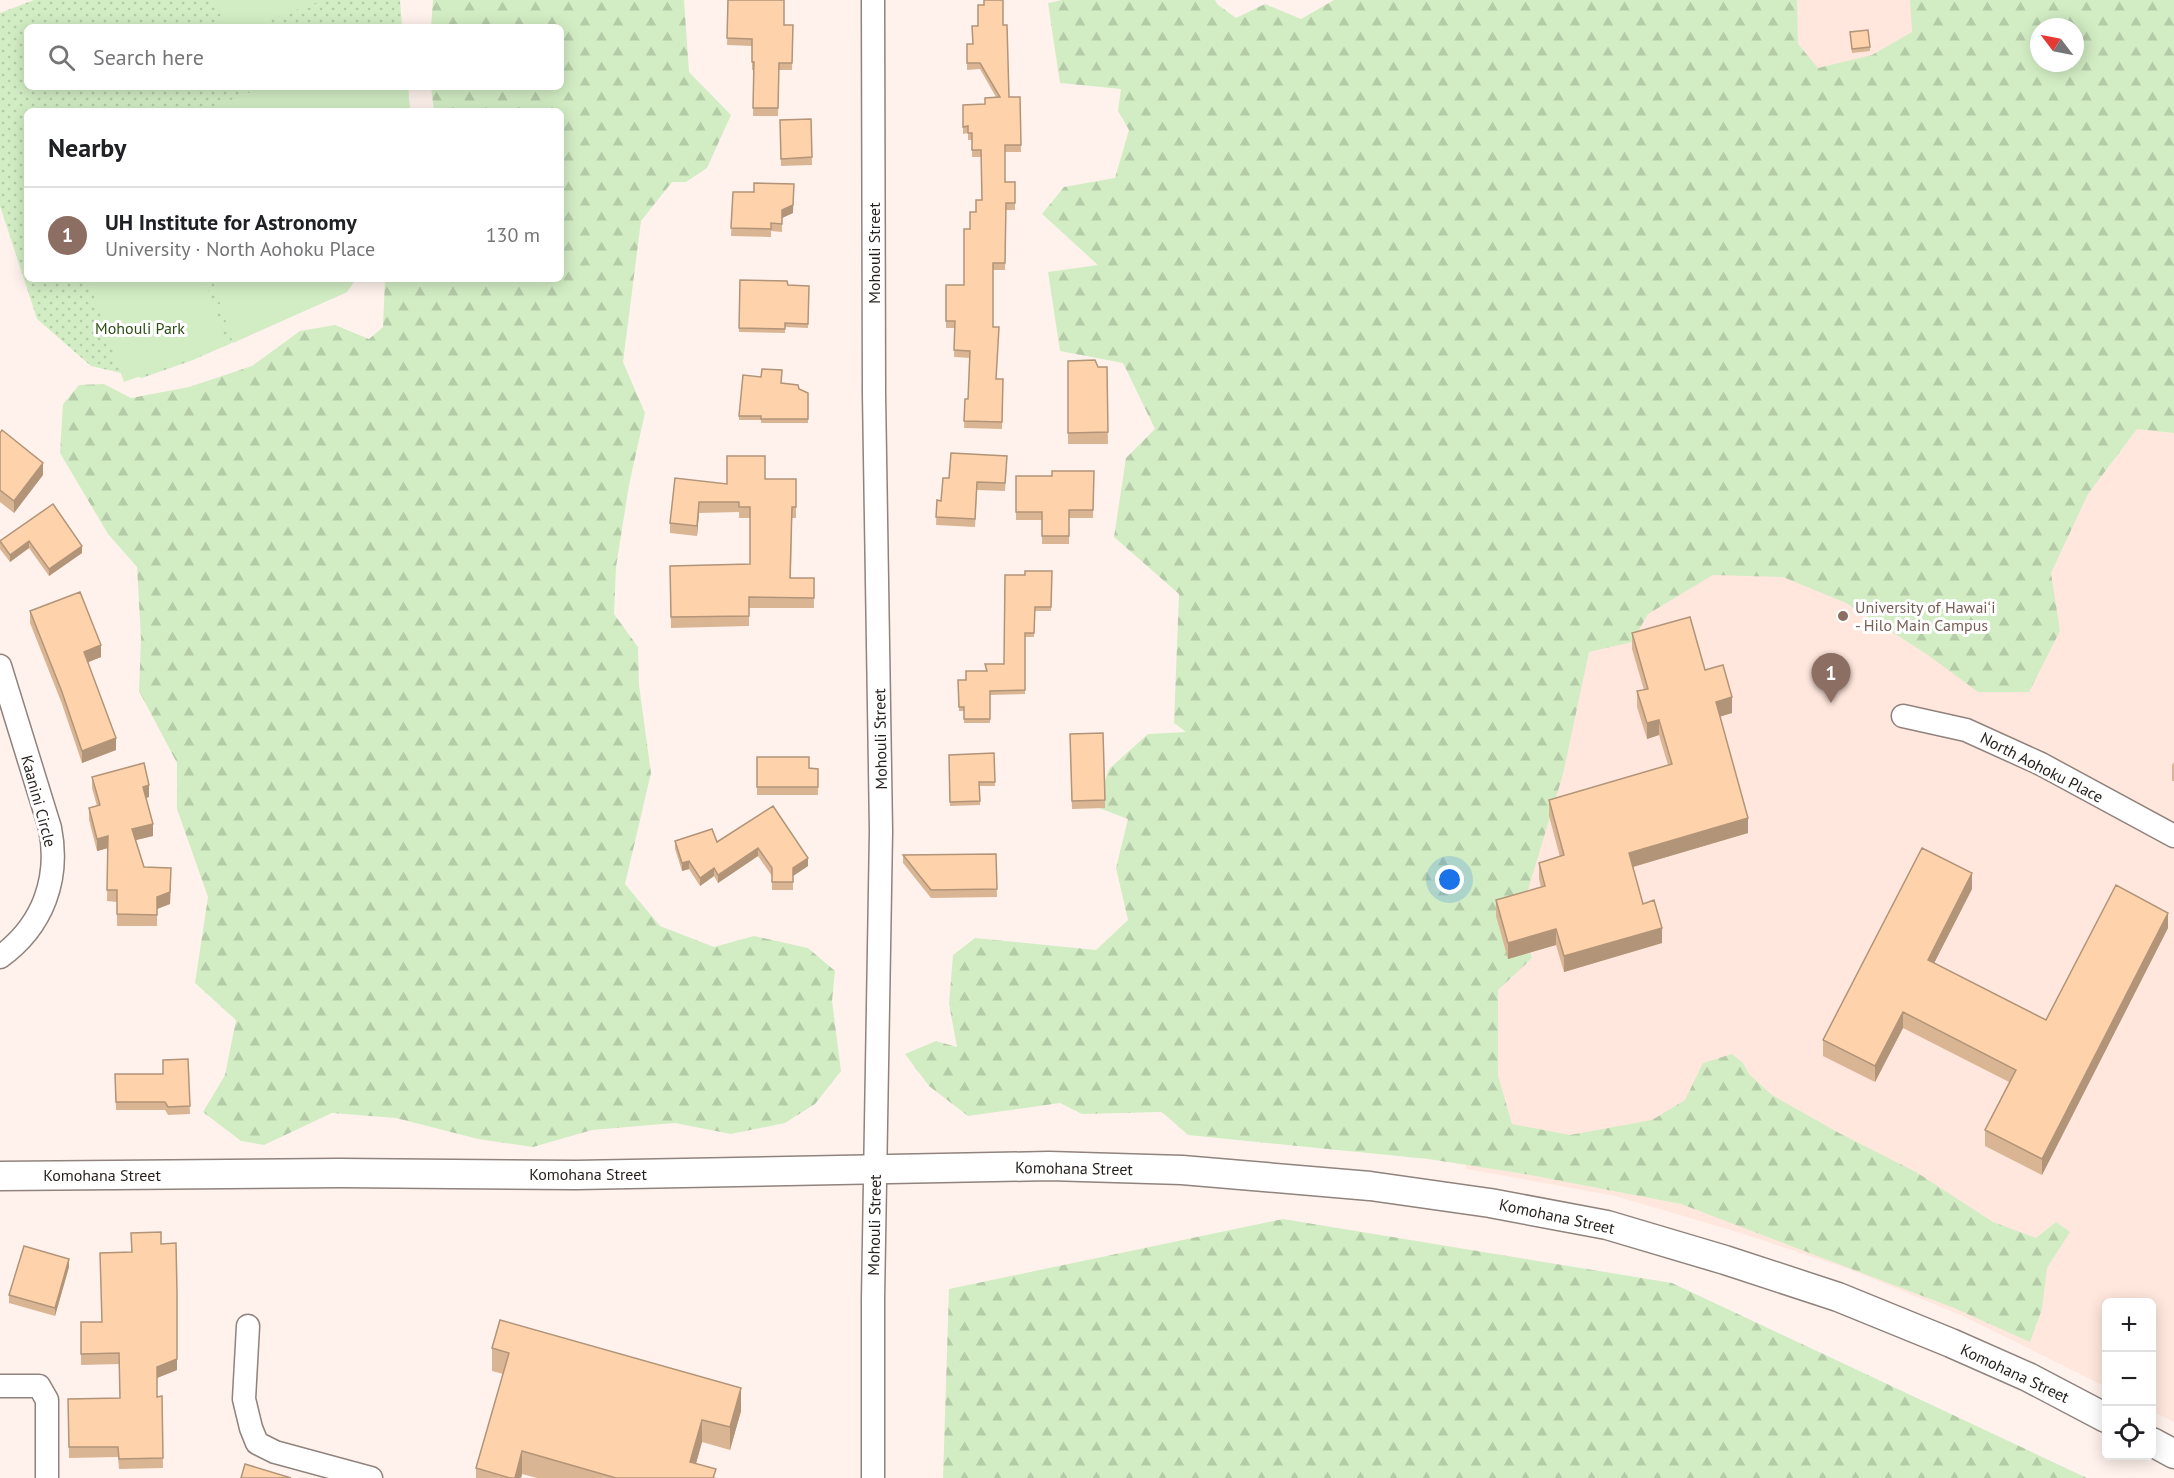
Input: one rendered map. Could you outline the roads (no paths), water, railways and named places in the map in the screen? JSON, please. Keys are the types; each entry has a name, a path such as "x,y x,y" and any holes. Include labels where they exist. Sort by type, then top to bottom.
{"main road":[{"name":"Komohana Street","path":"0,1176 339,1173 576,1175 1049,1166 1194,1170 1370,1186 1490,1203 1607,1225 1839,1297 2028,1377 2102,1416"},
{"path":"2156,1445 2174,1454"}],"street":[{"name":"Mohouli Street","path":"873,0 874,394 881,831 875,1169 873,1478"},
{"name":"Kaanini Circle","path":"0,666 50,828 54,855 51,882 43,908 28,931 0,957"},
{"name":"North Aohoku Place","path":"1903,716 1966,730 2042,764 2174,836"},
{"path":"248,1326 244,1399 251,1428 258,1443 275,1452 371,1478"},
{"path":"0,1386 39,1386 47,1400 47,1478"}],"place":[{"name":"University of Hawaiʻi - Hilo Main Campus","path":"1843,616"},
{"name":"UH Institute for Astronomy","path":"1831,703"}],"park label":[{"name":"Mohouli Park","path":"140,328"}]}
